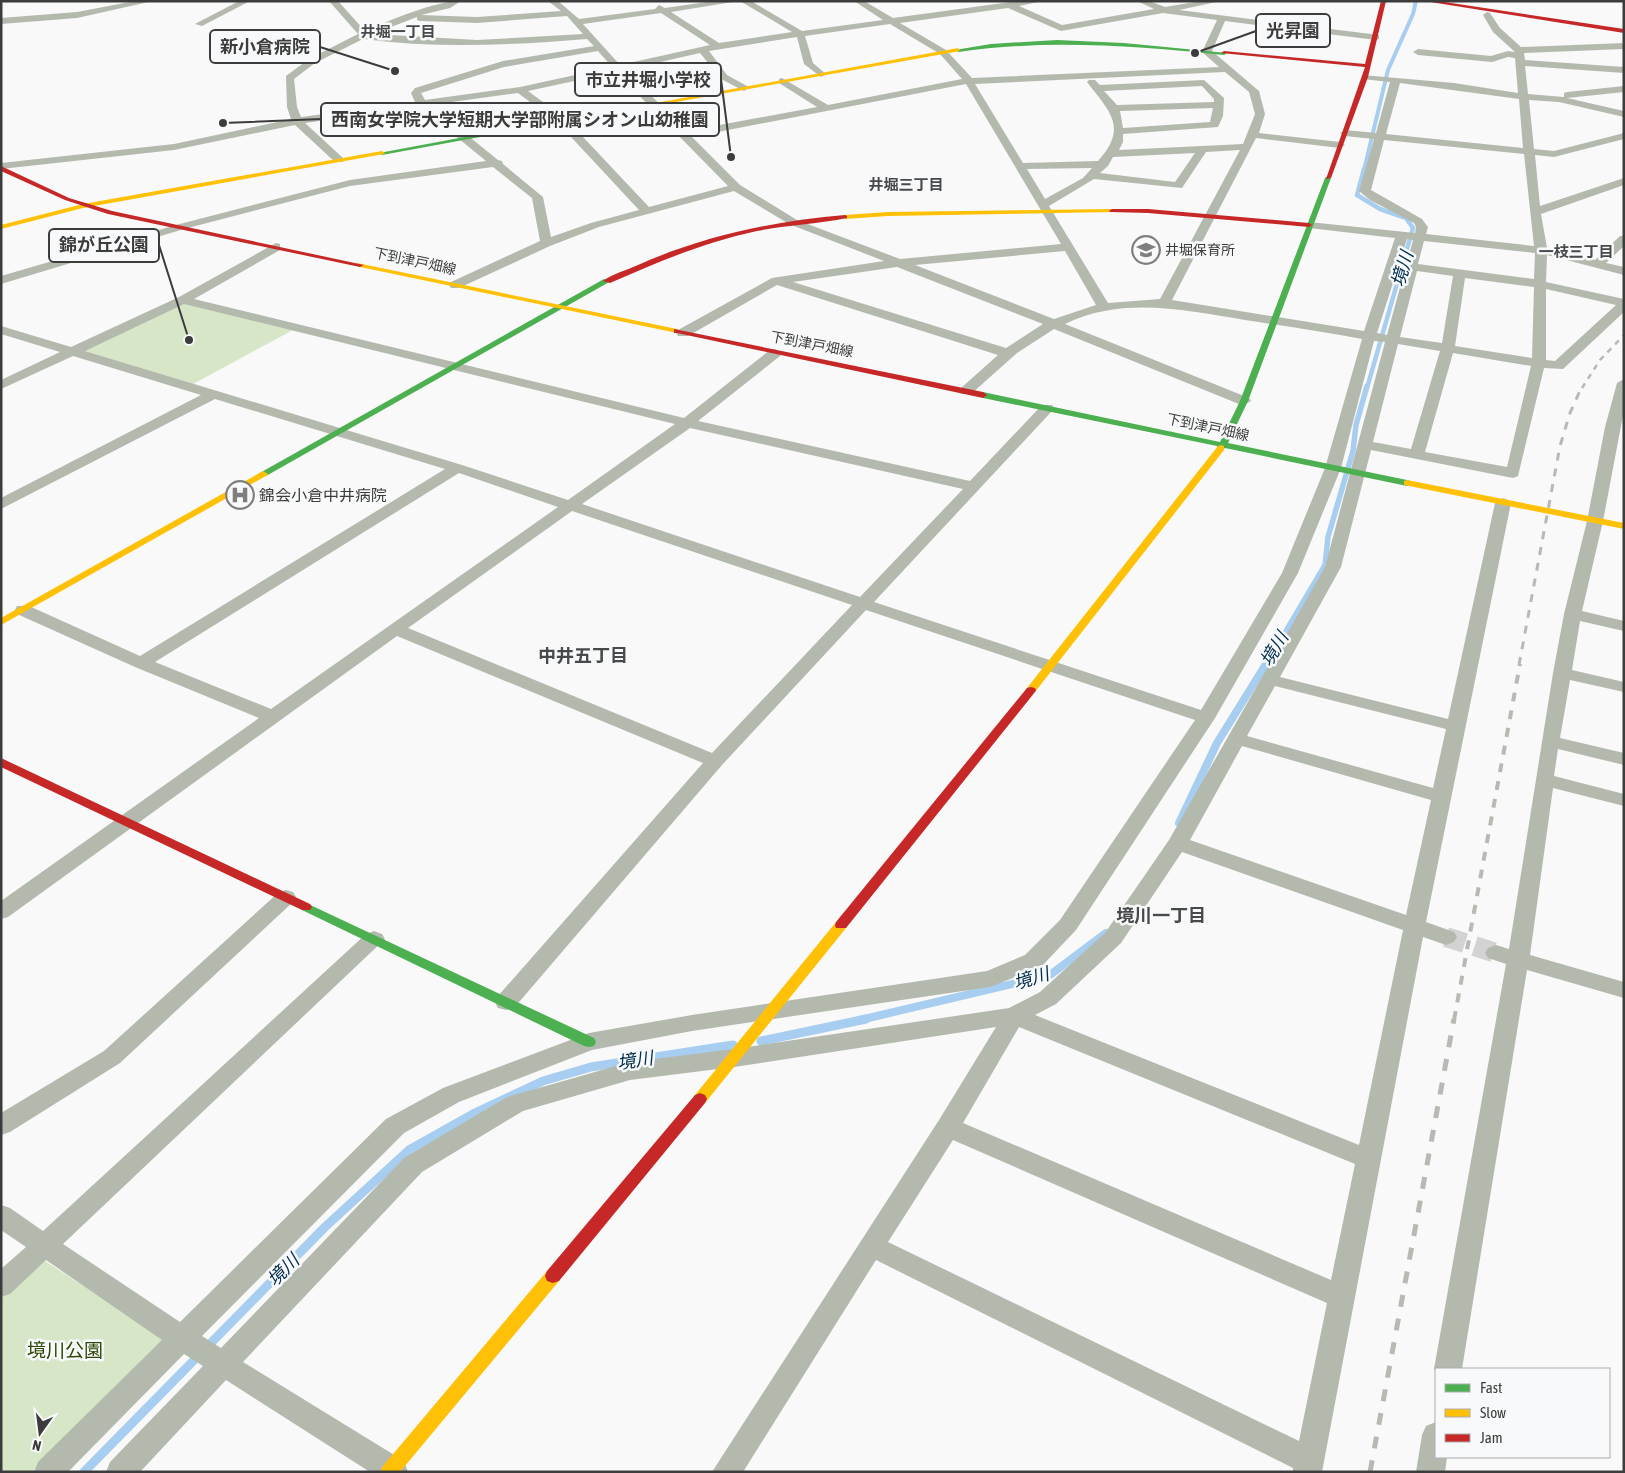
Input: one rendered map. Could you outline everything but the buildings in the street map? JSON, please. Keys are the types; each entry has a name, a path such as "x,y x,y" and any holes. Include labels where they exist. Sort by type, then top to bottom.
{"main road":[{"path":"392,1471 734,1058 1050,666 1224,445 1244,401 1275,322 1367,71 1384,1"},
{"path":"1426,1 1624,29"},
{"path":"1448,1 1624,29"},
{"path":"1,228 83,206 986,45 1062,41 1207,52 1367,71"},
{"name":"下到津戸畑線","path":"1,167 83,206 1358,474 1624,526"},
{"path":"1,622 458,366 600,284 670,254 724,237 793,222 888,214 1045,209 1148,211 1310,225"},
{"path":"1,762 589,1042"}],"street":[{"path":"1,21 77,15 149,1"},
{"path":"199,24 246,1"},
{"path":"333,1 364,36 448,44 485,44 589,36"},
{"path":"340,160 297,121 292,107 289,78 312,62 364,36 406,17 457,1"},
{"path":"552,1 569,13 618,68 736,187 793,222 1244,401"},
{"path":"647,1 717,46"},
{"path":"576,22 735,1"},
{"path":"744,1 800,33 809,64 821,74"},
{"path":"858,1 943,52 969,81 1045,209 1070,247 1104,307"},
{"path":"1,167 174,147 297,121 520,90 717,46 800,33 893,22 1006,3 1039,1"},
{"path":"1141,1 1166,11 1376,37"},
{"path":"1006,3 1061,28 1217,1"},
{"path":"406,17 452,21 569,13"},
{"path":"1366,445 1513,473 1539,362 1540,250 1535,212 1526,97 1520,56 1492,27 1487,15"},
{"path":"1164,304 1253,135 1260,114 1254,91 1207,52 1222,18"},
{"path":"1520,56 1624,46"},
{"path":"546,243 537,197 498,163 420,104 416,93 418,90 503,64 600,48"},
{"path":"702,49 724,77 744,88"},
{"path":"1418,52 1492,59 1508,54 1624,70"},
{"path":"684,135 969,81 1229,69"},
{"path":"1367,71 1396,80 1526,97 1559,99 1624,114"},
{"path":"1045,209 1104,164 1118,142 1117,115 1114,108 1084,75"},
{"path":"120,1472 413,1165 515,1104 630,1071 734,1058 1014,1016 1048,998 1113,938 1178,843 1333,567 1422,227 1418,221 1374,198 1365,191 1396,80"},
{"path":"782,81 826,108"},
{"path":"1097,88 1204,83 1219,98 1218,116 1214,125 1117,130"},
{"path":"1559,99 1567,94 1624,89"},
{"path":"520,90 562,120 646,211"},
{"path":"1114,108 1219,105"},
{"path":"1345,132 1530,153 1554,154 1624,136"},
{"path":"1253,135 1340,145"},
{"path":"1112,154 1245,147"},
{"path":"1092,175 1178,186 1204,148"},
{"path":"1,280 180,227 350,183 498,163"},
{"path":"1020,166 1104,164"},
{"path":"1535,212 1624,181"},
{"path":"454,285 546,243 595,225 736,187"},
{"path":"1310,225 1540,250 1624,270"},
{"path":"48,1472 395,1126 451,1095 589,1042 692,1022 766,1018 990,979 1033,961 1068,925 1206,718 1290,573 1333,468 1369,336 1402,235"},
{"path":"1598,264 1624,239"},
{"path":"1,385 183,300 276,247"},
{"path":"683,333 776,281 898,263 1070,247"},
{"path":"1412,267 1540,284 1624,304"},
{"path":"1417,455 1448,348 1460,273"},
{"path":"776,281 1007,353"},
{"path":"183,300 686,423 972,486"},
{"path":"966,391 1007,353 1054,325 1073,316 1104,307 1164,304 1558,366 1624,304"},
{"path":"1,330 457,468 1206,718"},
{"path":"1,912 395,628 686,423 776,353"},
{"path":"1448,1368 1507,956 1544,780 1573,614 1618,428 1624,383"},
{"path":"1,504 214,394"},
{"path":"506,1002 715,761 865,604 972,486 1047,408"},
{"path":"141,663 457,468"},
{"path":"872,1246 1308,1466 1414,927 1503,503"},
{"path":"23,610 141,663 274,717"},
{"path":"1573,614 1624,626"},
{"path":"395,628 715,761"},
{"path":"1562,673 1624,687"},
{"path":"1271,680 1455,726"},
{"path":"1237,739 1441,797"},
{"path":"1550,741 1624,759"},
{"path":"1544,780 1624,800"},
{"path":"1178,843 1446,937"},
{"path":"1,1125 112,1057 286,897"},
{"path":"1,1286 374,939"},
{"path":"1507,956 1624,990"},
{"path":"726,1472 948,1127 1014,1016"},
{"path":"1014,1016 1368,1159"},
{"path":"948,1127 1340,1296"},
{"path":"1,1216 182,1338 392,1471"},
{"path":"1430,1472 1435,1441"}],"green space":[{"path":"185,303 293,330 193,384 82,350"},
{"name":"境川公園","path":"42,1259 167,1340 32,1472 1,1472 1,1296"}],"waterway":[{"name":"境川","path":"1364,170 1388,70 1413,14 1416,1"},
{"name":"境川","path":"1364,169 1357,195 1380,209 1406,218 1413,228 1367,388"},
{"name":"境川","path":"1266,665 1325,565 1328,537 1353,451 1356,425 1367,386"},
{"name":"境川","path":"1179,823 1217,743 1266,664"},
{"name":"境川","path":"860,1020 1050,975 1106,933"},
{"name":"境川","path":"761,1041 866,1019"},
{"name":"境川","path":"84,1472 325,1227 409,1150 475,1113 543,1081 591,1067 733,1045"}],"tunnel":[{"path":"1446,937 1496,953"}],"railway":[{"path":"1582,388 1600,360 1624,335"},
{"path":"1519,665 1560,446 1570,413 1582,386"},
{"path":"1454,1020 1520,664"},
{"path":"1370,1472 1454,1019"}],"traffic: fast":[{"path":"958,50 1024,43 1091,42 1224,53"},
{"path":"382,153 609,112"},
{"path":"1221,448 1244,401 1328,178"},
{"path":"263,474 607,281"},
{"path":"983,395 1407,483"},
{"path":"306,907 589,1042"}],"traffic: slow":[{"path":"609,112 958,50"},
{"path":"1,227 83,206 382,153"},
{"path":"845,217 888,214 1112,211"},
{"path":"360,265 677,331"},
{"path":"1031,690 1221,448"},
{"path":"1,622 263,474"},
{"path":"1407,483 1624,526"},
{"path":"700,1099 841,925"},
{"path":"389,1472 553,1276"}],"traffic: jam":[{"path":"1328,178 1365,77 1384,1"},
{"path":"1426,1 1624,31"},
{"path":"1224,53 1368,66"},
{"path":"1,168 67,199 110,213 360,265"},
{"path":"1112,211 1148,211 1309,225"},
{"path":"607,281 670,254 734,235 802,221 845,217"},
{"path":"677,331 983,395"},
{"path":"841,925 1031,690"},
{"path":"1,762 306,907"},
{"path":"553,1276 700,1099"}],"place":[{"name":"光昇園","path":"1195,53"},
{"name":"新小倉病院","path":"395,71"},
{"name":"西南女学院大学短期大学部附属シオン山幼稚園","path":"223,123"},
{"name":"市立井堀小学校","path":"731,157"},
{"name":"井堀保育所","path":"1146,250"},
{"name":"錦が丘公園","path":"189,340"},
{"name":"錦会小倉中井病院","path":"240,495"}],"district":[{"name":"井堀一丁目","path":"398,31"},
{"name":"井堀三丁目","path":"906,184"},
{"name":"一枝三丁目","path":"1576,251"},
{"name":"中井五丁目","path":"583,655"},
{"name":"境川一丁目","path":"1161,915"}]}
